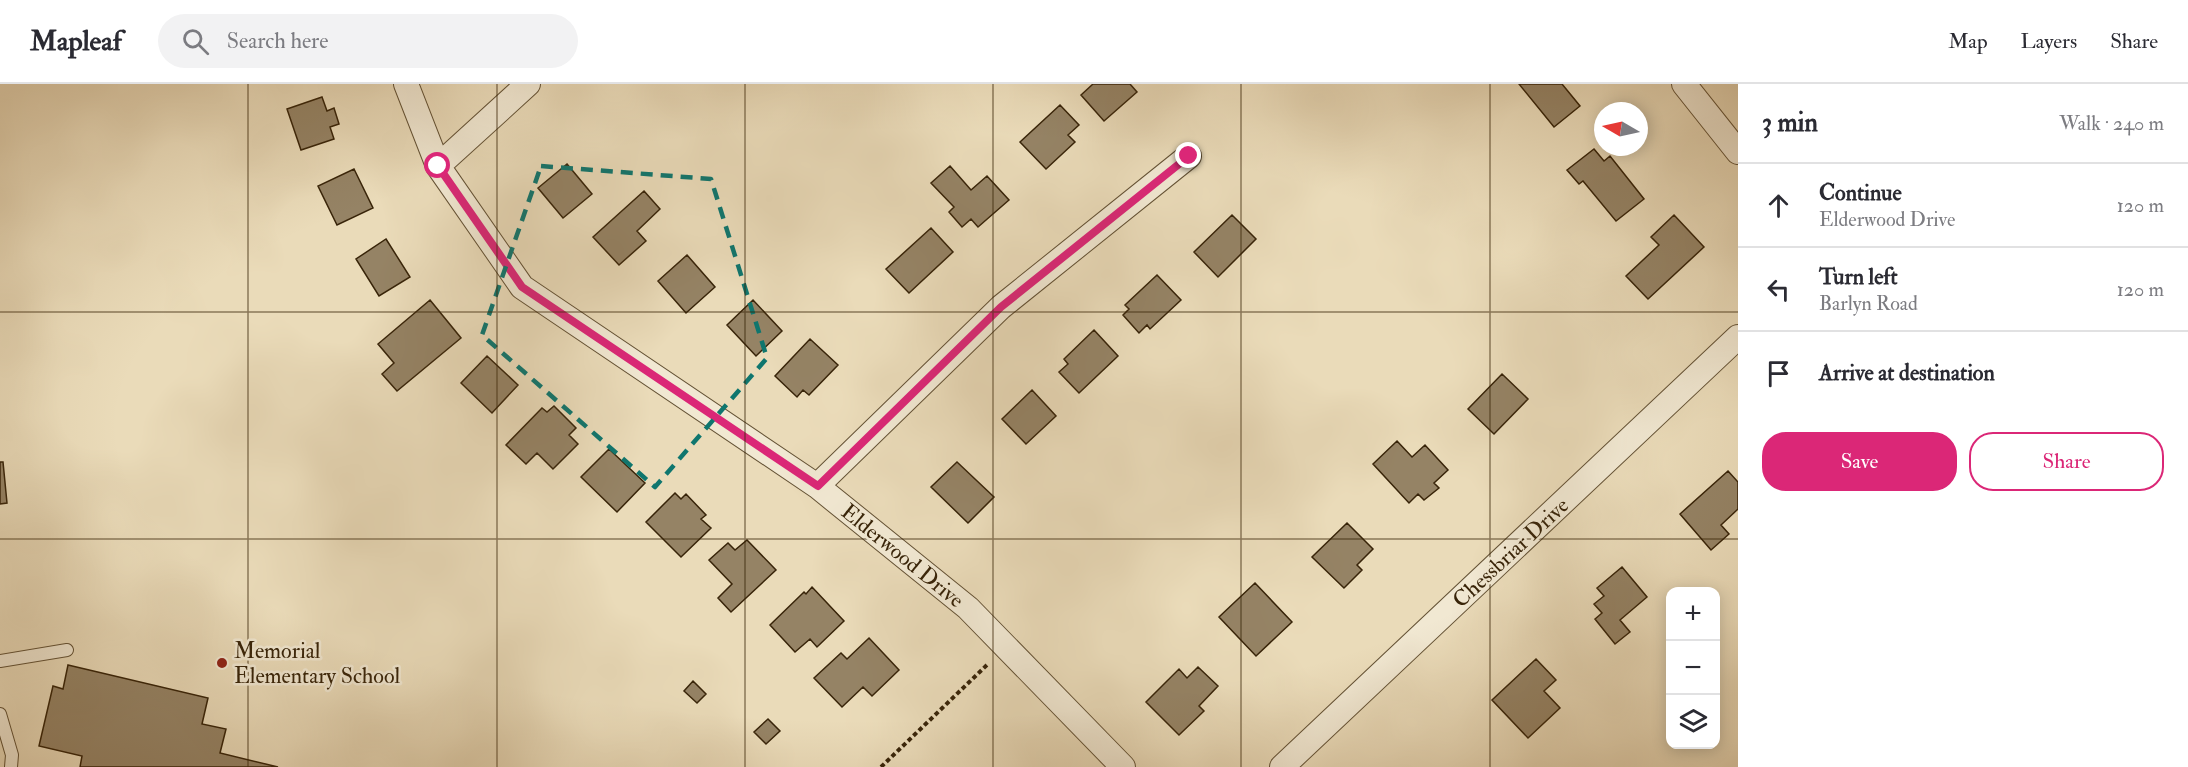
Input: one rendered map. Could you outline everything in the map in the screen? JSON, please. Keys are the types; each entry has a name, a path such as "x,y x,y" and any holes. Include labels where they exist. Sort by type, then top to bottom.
{"street":[{"name":"Elderwood Drive","path":"406,84 438,166 522,287 818,486 968,608 1123,767"},
{"path":"438,166 528,84"},
{"path":"1684,84 1738,152"},
{"path":"818,486 1001,307 1189,156"},
{"name":"Chessbriar Drive","path":"1282,767 1738,337"}],"lane":[{"path":"0,661 67,650"},
{"path":"0,714 12,755 12,767"}],"path":[{"path":"881,767 1006,646"}],"highlighted area":[{"path":"541,166 711,179 767,358 655,487 482,335"}],"building":[{"path":"1093,84 1130,84 1137,92 1104,121 1081,95"},
{"path":"1519,84 1562,84 1580,106 1554,127"},
{"path":"322,97 327,111 334,108 339,124 330,127 334,139 301,150 287,109"},
{"path":"1060,105 1079,125 1068,135 1075,142 1046,169 1020,142"},
{"path":"1594,149 1594,156 1600,156 1604,161 1610,156 1644,199 1616,221 1583,181 1579,184 1567,170"},
{"path":"567,164 592,194 563,218 538,188"},
{"path":"950,166 971,190 987,176 1009,200 978,227 971,219 962,227 949,212 954,207 931,183"},
{"path":"354,169 373,208 337,225 318,186"},
{"path":"644,191 660,209 637,231 646,241 619,265 593,237"},
{"path":"1232,215 1256,239 1218,277 1194,252"},
{"path":"1674,215 1704,247 1648,299 1626,276 1659,245 1651,237"},
{"path":"931,228 953,252 909,293 886,269"},
{"path":"386,239 410,277 379,296 356,259"},
{"path":"687,255 715,287 686,313 658,281"},
{"path":"1157,275 1181,300 1150,329 1147,325 1139,333 1123,315 1129,309 1125,305"},
{"path":"430,300 461,338 397,391 382,374 394,363 378,344"},
{"path":"753,300 782,331 756,356 727,325"},
{"path":"1094,330 1118,356 1079,393 1059,372 1068,364 1064,359"},
{"path":"810,339 838,365 809,395 803,390 797,397 775,376"},
{"path":"487,356 518,385 492,413 461,383"},
{"path":"1502,374 1528,399 1494,434 1468,409"},
{"path":"1032,390 1056,416 1026,444 1002,419"},
{"path":"554,406 576,428 569,435 578,444 553,469 537,453 526,464 506,445 542,408 547,412"},
{"path":"1397,441 1412,457 1425,445 1448,470 1434,483 1439,488 1424,500 1418,494 1409,503 1373,464"},
{"path":"609,449 645,483 617,512 581,477"},
{"path":"0,462 3,462 7,503 0,504"},
{"path":"957,462 994,497 968,523 931,487"},
{"path":"1728,471 1738,482 1738,509 1721,525 1729,534 1711,550 1680,514"},
{"path":"675,493 681,499 686,494 706,515 701,519 711,528 681,557 646,522"},
{"path":"1347,523 1373,549 1357,565 1362,570 1344,588 1312,557"},
{"path":"747,540 776,570 731,612 718,598 732,584 709,560 728,543 735,550"},
{"path":"1622,567 1647,597 1620,620 1630,632 1615,644 1595,619 1602,613 1594,604 1604,596 1597,588"},
{"path":"1255,583 1292,622 1256,656 1219,617"},
{"path":"812,587 844,621 817,647 810,639 795,652 770,625"},
{"path":"869,638 899,670 872,696 863,687 842,707 814,678 841,653 847,659"},
{"path":"1536,659 1556,680 1544,691 1560,708 1528,738 1492,700"},
{"name":"Memorial Elementary School","path":"68,665 208,698 202,724 226,729 220,753 278,767 80,767 82,756 39,746 53,686 63,689"},
{"path":"1198,667 1218,686 1199,706 1204,711 1179,735 1146,702 1179,669 1187,678"},
{"path":"693,681 706,694 697,703 684,691"},
{"path":"768,719 780,731 766,744 754,732"}],"place":[{"name":"Memorial Elementary School","path":"222,663"}],"route":[{"path":"438,166 522,287 818,486 1001,307 1189,156"}]}
